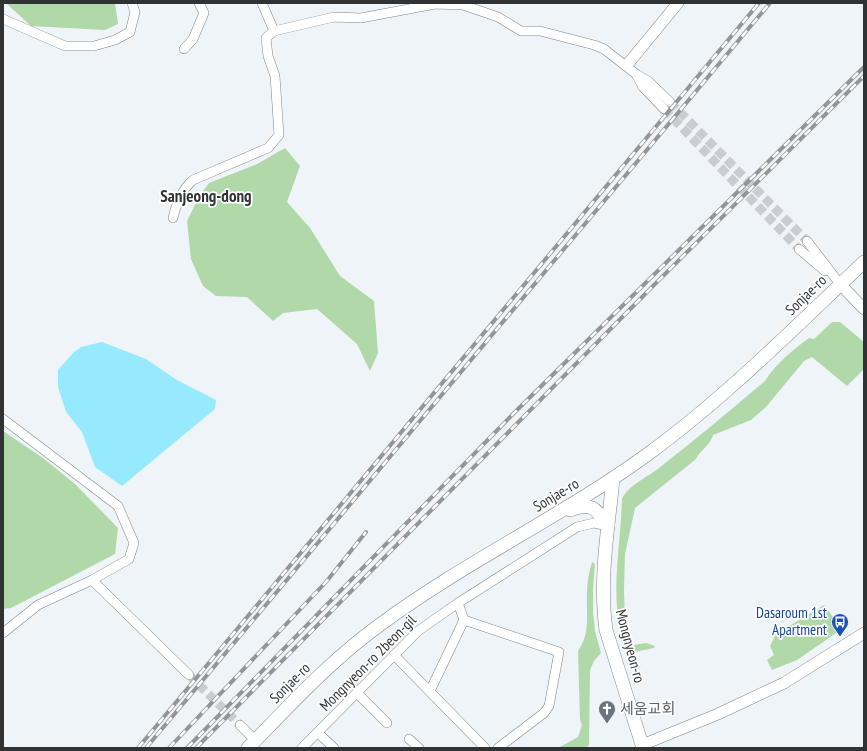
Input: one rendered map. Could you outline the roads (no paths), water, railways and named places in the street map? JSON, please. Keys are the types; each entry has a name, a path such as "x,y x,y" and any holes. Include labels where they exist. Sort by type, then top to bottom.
{"main road":[{"name":"Sonjae-ro","path":"252,744 333,664 381,624 613,479 691,422 748,373 864,262"},
{"name":"Mongnyeon-ro","path":"613,479 602,588 606,630 640,747"},
{"path":"554,515 583,506 590,506 596,510 608,526"}],"street":[{"path":"3,20 65,46 94,46 115,40 130,32 135,12 132,3"},
{"path":"184,49 193,39 204,13 199,3"},
{"path":"262,3 274,31"},
{"path":"627,65 678,3"},
{"path":"173,218 178,200 186,187 194,180 268,148 279,134 275,76 268,56 266,38 274,31 334,17 361,18 435,4 463,5 498,17 521,31 540,31 594,44 627,65 636,74 643,87 667,106"},
{"path":"807,241 840,284"},
{"path":"799,249 840,284 864,309"},
{"path":"3,419 118,506 134,542 129,558 92,580 38,605 3,633"},
{"name":"Mongnyeon-ro 2beon-gil","path":"302,748 418,631 458,602 577,527 594,523 608,526"},
{"path":"92,580 189,675"},
{"path":"430,691 464,620 458,602"},
{"path":"464,620 559,652 549,706 544,712 498,748"},
{"path":"640,747 724,712 784,683 864,633"},
{"path":"394,655 485,748"},
{"path":"357,693 387,723"},
{"name":"Sonjae-ro","path":"240,725 252,744"},
{"path":"318,733 334,748"},
{"path":"409,739 418,748"}],"water":[{"path":"102,342 146,359 177,380 216,400 215,409 122,486 95,467 82,432 66,412 58,387 58,370 74,352 81,347"}],"tunnel":[{"path":"670,102 807,241"},
{"path":"664,109 799,249"},
{"path":"189,675 240,725"}],"railway":[{"path":"138,748 759,3"},
{"path":"146,748 770,3"},
{"path":"187,748 512,415 864,67"},
{"path":"196,748 653,286 864,76"},
{"path":"169,748 326,582 366,532"}],"place":[{"name":"Dasaroum 1st Apartment","path":"840,637"},
{"name":"세움교회","path":"607,724"}],"district":[{"name":"Sanjeong-dong","path":"206,196"}]}
